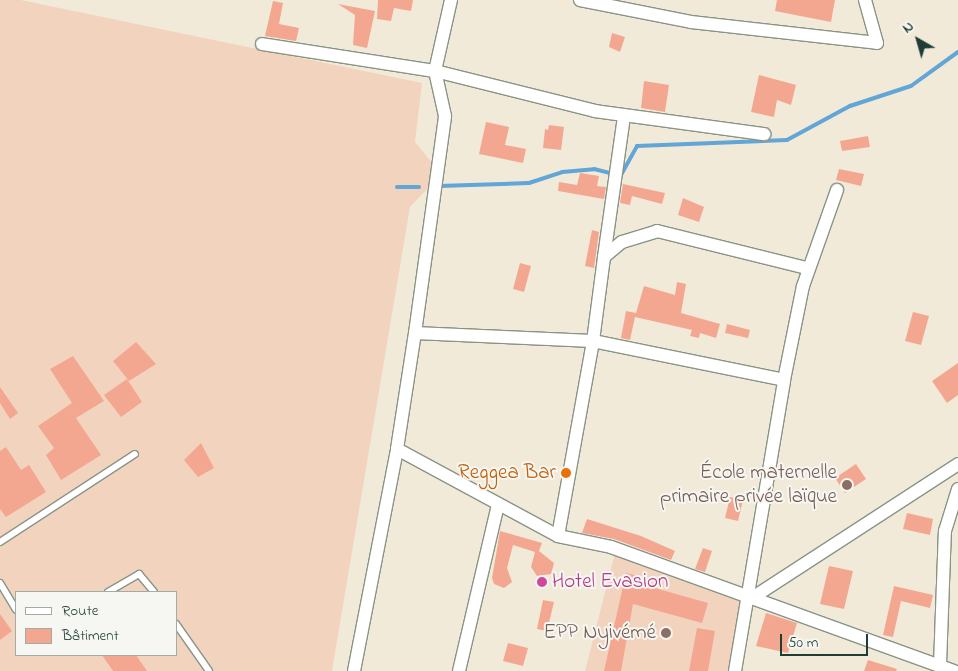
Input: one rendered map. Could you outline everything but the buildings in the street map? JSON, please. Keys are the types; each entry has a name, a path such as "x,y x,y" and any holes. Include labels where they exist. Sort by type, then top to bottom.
{"street":[{"path":"354,671 397,449 415,333 445,116 435,71 451,0"},
{"path":"580,0 691,22 877,43 865,0"},
{"path":"262,44 435,71 513,92 624,116 764,134"},
{"path":"558,536 593,341 624,116"},
{"path":"735,671 750,597 784,380 807,268 837,190"},
{"path":"604,257 622,242 657,231 751,252 807,268"},
{"path":"415,333 593,341 784,380"},
{"path":"397,449 558,536 611,548 954,671"},
{"path":"750,597 958,464"},
{"path":"940,665 944,531 958,489"},
{"path":"459,671 498,505"}],"lane":[{"path":"0,542 135,454"},
{"path":"110,591 139,574 153,591"},
{"path":"0,583 15,608"},
{"path":"178,627 209,671"}],"shaded area":[{"path":"0,0 21,0 422,83 415,142 433,164 431,185 410,207 332,671 0,671"},
{"name":"EPP Nyivémé","path":"615,553 745,596 729,671 585,671"}],"waterway":[{"path":"621,175 637,146 787,140 850,106 911,86 958,52"},
{"path":"439,186 529,183 562,172 594,169 614,174"},
{"path":"397,187 419,187"}],"place":[{"name":"Reggea Bar","path":"566,473"},
{"name":"École maternelle primaire privée laïque","path":"847,485"},
{"name":"Hotel Evasion","path":"542,582"},
{"name":"EPP Nyivémé","path":"666,633"}]}
